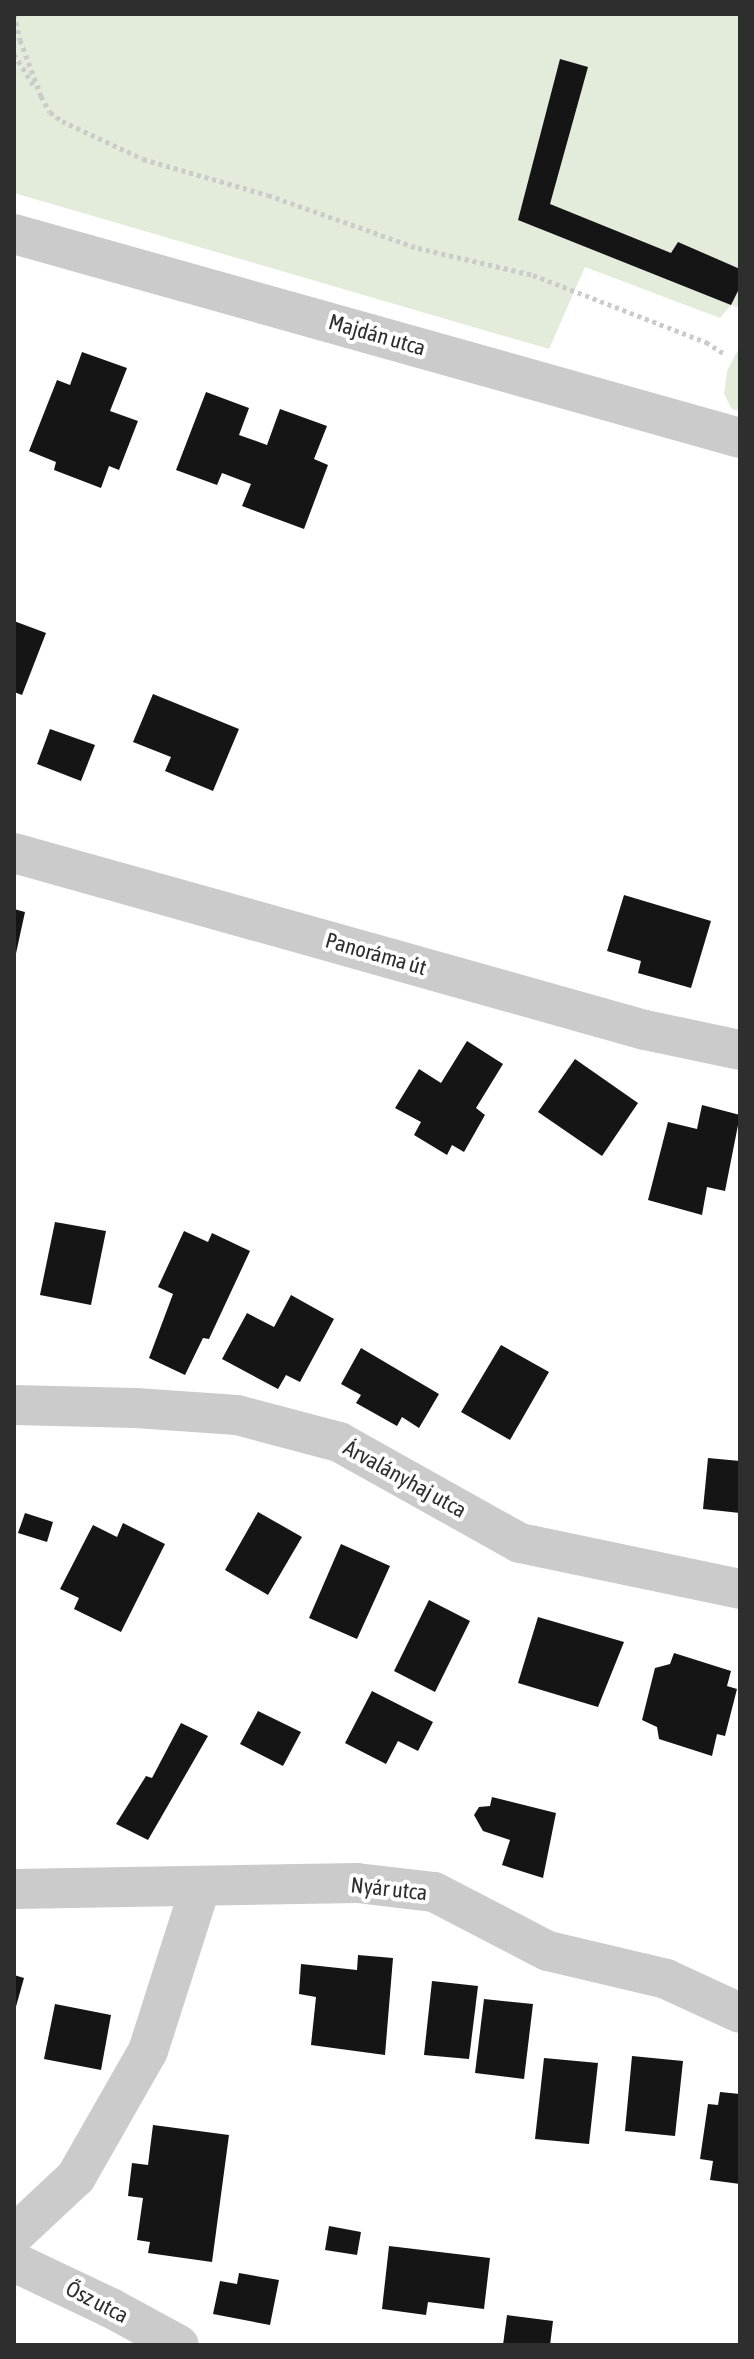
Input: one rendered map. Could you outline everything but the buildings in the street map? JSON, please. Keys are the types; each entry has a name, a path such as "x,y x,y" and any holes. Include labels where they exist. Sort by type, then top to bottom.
{"street":[{"name":"Majdán utca","path":"14,234 740,438"},
{"name":"Panoráma út","path":"14,853 645,1030 740,1050"},
{"name":"Árvalányhaj utca","path":"14,1405 237,1415 339,1442 520,1543 740,1589"},
{"name":"Nyár utca","path":"14,1889 357,1883 434,1892 548,1951 666,1979 740,2013"},
{"path":"14,2235 76,2177 148,2051 200,1888"},
{"name":"Ősz utca","path":"14,2262 179,2345"}],"path":[{"path":"14,14 20,40 41,96"},
{"path":"14,54 50,112 62,121 143,159 268,195 418,248 533,275 706,342 723,353"}],"green space":[{"path":"14,14 740,14 740,308 731,305 720,318 585,267 549,349 14,193"},
{"path":"740,346 740,411 732,409 724,394 727,371"}]}
